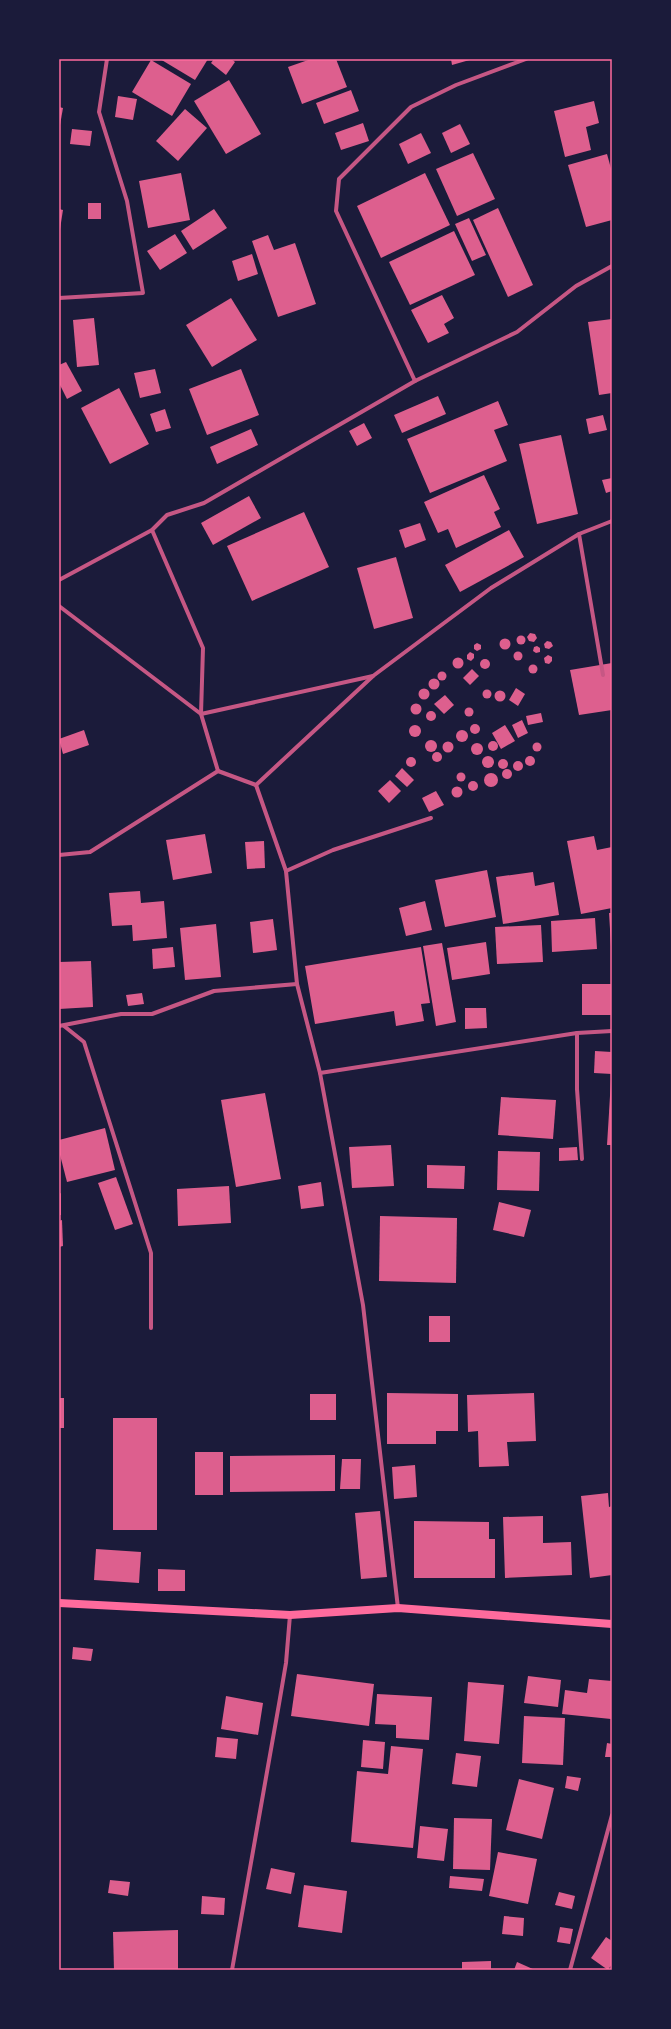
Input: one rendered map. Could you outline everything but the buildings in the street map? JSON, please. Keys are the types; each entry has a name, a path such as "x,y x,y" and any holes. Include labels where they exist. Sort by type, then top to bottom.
{"main road":[{"path":"59,1603 290,1616 398,1608 612,1624"}],"street":[{"path":"59,298 143,294 127,201 99,112 107,59"},
{"path":"415,380 336,211 340,180 412,107 456,85 526,59"},
{"path":"59,580 152,530 167,515 204,503 415,380 517,332 576,286 612,266"},
{"path":"256,785 373,676 491,588 580,534 612,521"},
{"path":"152,530 203,648 200,714 218,771"},
{"path":"580,534 603,675"},
{"path":"59,606 200,714 373,676"},
{"path":"218,771 256,785"},
{"path":"59,855 90,852 218,771"},
{"path":"256,785 286,871 297,984 320,1073 364,1306 398,1608"},
{"path":"286,871 333,850 431,818"},
{"path":"61,1026 121,1014 152,1014 214,991 297,984"},
{"path":"61,1026 84,1042 151,1252 151,1328"},
{"path":"320,1073 577,1033 612,1030"},
{"path":"577,1033 577,1089 582,1159"},
{"path":"232,1970 286,1663 290,1616"},
{"path":"570,1970 612,1816"}]}
